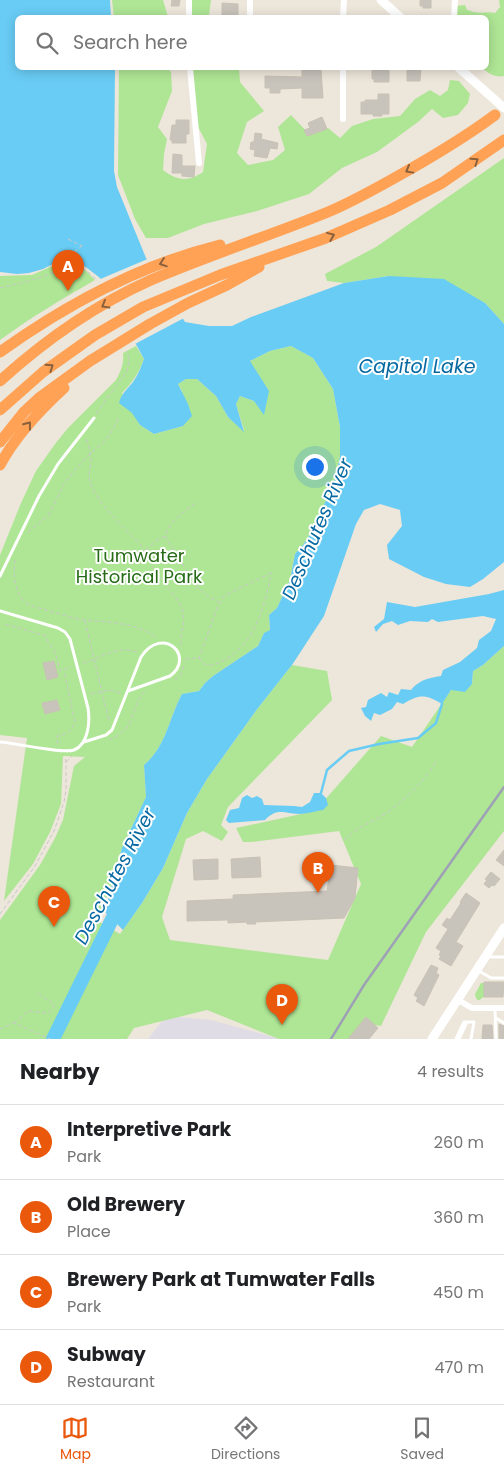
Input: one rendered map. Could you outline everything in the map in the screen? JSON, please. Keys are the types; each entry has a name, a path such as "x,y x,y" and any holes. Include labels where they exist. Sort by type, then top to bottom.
{"highway":[{"path":"0,352 24,334 76,302 144,270 280,231 329,212 371,192 432,157 478,128 499,112"},
{"path":"0,410 43,372 95,335 143,307 220,275 326,238 390,210 442,183 504,140"},
{"path":"0,381 44,343 84,317 122,295 211,252"},
{"path":"0,442 24,412 39,398 105,351 188,303 227,285 285,253"},
{"path":"0,465 12,445 41,410 69,384 103,357 105,351"}],"main road":[{"path":"380,0 398,15"},
{"path":"461,70 471,78 499,112"},
{"path":"432,1039 501,932"}],"street":[{"path":"189,0 189,15"},
{"path":"250,0 250,15"},
{"path":"343,15 344,0"},
{"path":"454,15 455,0"},
{"path":"190,70 199,163"},
{"path":"343,70 343,120"},
{"path":"458,1000 472,1008 504,1008"}],"lane":[{"path":"0,576 39,496 58,464 94,418"},
{"path":"0,611 58,628 65,632 70,638 89,713 88,728 83,742 78,748 68,751 0,742"},
{"path":"83,742 106,735 112,730 141,657 147,648 162,642 169,644 175,649 180,661 175,672 170,676 128,691"},
{"path":"485,957 504,957"},
{"path":"476,969 491,978 504,978"},
{"path":"495,1008 496,1039"},
{"path":"496,1018 504,1022"},
{"path":"458,1039 467,1022 474,1022 470,1039"}],"path":[{"path":"64,268 67,258 83,245 68,239"},
{"path":"0,288 38,278 64,268 75,267 89,272 96,279"},
{"path":"94,418 127,371 129,360"},
{"path":"25,536 49,516 64,484 91,453 106,440 119,417"},
{"path":"84,431 91,453 90,482 96,494 146,551 153,566 180,604 184,619 179,639 184,652"},
{"path":"146,551 156,541 165,536 168,526 173,520 196,502"},
{"path":"165,536 201,591 220,602"},
{"path":"15,556 13,569 15,581 24,601 33,606 84,620 127,623 158,638 152,640"},
{"path":"271,572 263,606 257,624 250,636 232,655 214,666 204,664 199,658 224,596 271,572"},
{"path":"84,620 111,725"},
{"path":"4,624 46,636 55,652 60,671 71,667"},
{"path":"83,663 119,649 139,653"},
{"path":"172,682 181,674 185,658 199,658"},
{"path":"58,744 58,736 65,735 74,726 75,722 64,670"},
{"path":"106,741 124,732 141,696 148,689"},
{"path":"88,695 109,690 124,694"},
{"path":"0,914 35,866 54,831 66,790 66,762 64,754"},
{"path":"66,762 72,755"},
{"path":"344,840 359,827 392,809 431,771 437,760"},
{"path":"1,1029 14,1023 28,1011 48,1013 52,1009 55,1005 36,992"},
{"path":"14,1023 50,1039"}],"shaded area":[{"path":"166,1016 211,1020 281,1039 148,1039"}],"green space":[{"path":"112,0 163,0 167,15 114,15"},
{"path":"189,0 211,0 209,15 191,15"},
{"path":"499,0 504,0 504,76 492,75 484,70 489,70 489,15 454,15 455,6 465,5 467,10 477,13 495,13 500,7"},
{"path":"119,70 169,70 171,72 172,91 158,127 167,139 163,170 183,179 188,179 203,172 207,144 195,121 193,70 239,70 240,82 264,111 247,122 237,153 248,165 273,160 285,150 278,127 291,115 309,134 328,128 340,138 352,126 373,119 400,116 415,99 430,90 440,96 448,90 450,80 459,81 470,94 468,103 458,115 443,118 432,109 418,122 377,152 342,168 309,194 257,211 204,224 168,238 146,238 135,219 118,175"},
{"path":"504,158 504,324 485,303 389,276 344,283 327,281 325,274 376,247"},
{"path":"66,260 79,265 95,280 46,309 0,340 0,276 32,275"},
{"name":"Tumwater Historical Park","path":"136,346 144,359 135,378 122,393 140,425 154,434 183,426 182,391 178,384 186,379 197,379 216,396 228,417 244,430 236,404 240,396 254,401 250,361 270,351 291,346 313,358 333,389 340,427 340,457 334,482 313,530 295,554 290,580 277,608 269,615 270,631 264,633 258,646 213,676 199,691 182,694 162,741 144,765 146,797 122,848 111,888 96,920 120,934 142,903 163,868 187,813 207,779 258,708 292,665 327,671 332,700 228,807 221,825 228,832 222,841 203,831 186,839 162,917 170,940 328,960 361,884 339,831 243,842 236,828 315,811 381,736 412,747 451,690 472,684 473,671 483,665 504,646 504,831 426,932 381,1026 362,1023 350,1039 279,1039 207,1010 134,1028 127,1039 0,1039 0,920 40,865 55,838 63,820 74,766 85,757 63,756 61,804 50,832 33,864 4,901 27,738 0,735 0,555 36,471 68,428 116,380 122,367 123,353"},
{"path":"481,983 484,983 484,997 478,1000 475,994"}],"water":[{"name":"Capitol Lake","path":"0,0 110,0 111,15 15,15 15,70 115,70 114,171 117,187 146,258 185,322 209,326 232,326 251,317 344,283 389,276 444,279 485,303 504,324 504,562 470,587 446,584 424,577 389,559 387,545 402,526 400,510 380,504 364,510 356,524 324,616 292,665 258,708 207,779 187,813 163,868 123,930 105,912 122,848 146,797 144,765 162,741 182,694 199,691 213,676 258,646 264,633 270,630 269,615 277,608 290,580 295,554 313,530 334,482 340,457 340,427 333,389 313,358 291,346 270,351 250,361 269,391 264,415 254,401 240,396 236,404 244,432 228,417 216,396 197,379 186,379 178,384 192,416 183,426 154,434 140,425 132,413 119,403 123,394 136,377 144,359 100,278 78,261 70,258 29,273 0,272"},
{"path":"504,590 504,646 483,665 473,671 472,684 465,692 451,690 442,704 422,696 403,704 397,702 392,709 380,715 374,713 371,721 365,716 361,708 366,707 368,700 381,693 387,697 389,692 398,695 401,689 411,690 424,680 441,676 443,670 460,662 477,648 479,640 491,631 496,619 483,616 438,622 432,619 428,622 410,621 398,625 392,621 383,624 376,632 374,627 384,619 387,602 415,607"},
{"path":"314,793 321,793 326,798 328,805 323,810 302,814 278,812 265,820 229,823 226,820 230,810 239,808 242,798 247,795 252,798 257,796 262,799 264,805 302,807 310,802"}],"pier":[{"path":"150,258 186,317 133,345 98,280"}],"building":[{"path":"172,0 180,0 179,6 171,6"},
{"path":"420,0 431,0 431,8 420,6"},
{"path":"222,3 238,4 238,15 222,15"},
{"path":"302,70 321,70 323,98 302,98 302,88 280,89 280,93 270,93 270,88 265,88 265,76 302,77"},
{"path":"372,70 389,70 389,82 374,82 374,79 372,79"},
{"path":"407,70 421,70 420,81 407,81"},
{"path":"378,94 389,94 389,114 373,116 373,114 361,114 361,102 365,102 365,100 378,100"},
{"path":"322,117 327,129 307,136 304,130 310,128 308,123"},
{"path":"176,120 189,120 189,134 186,134 186,143 172,143 172,140 170,140 172,125 176,125"},
{"path":"255,133 262,134 261,139 278,143 277,149 270,148 267,158 254,156 255,150 250,149 251,142 254,142"},
{"path":"173,154 182,155 182,166 195,166 194,177 182,176 182,173 172,173"},
{"path":"54,661 58,677 47,680 43,663"},
{"path":"57,700 60,710 45,714 42,703"},
{"path":"504,850 504,866 496,860"},
{"path":"260,857 261,877 232,878 231,859"},
{"path":"218,859 218,879 194,880 193,860"},
{"path":"331,865 358,868 355,898 344,918 255,922 256,924 247,924 247,922 228,923 228,920 187,921 187,901 233,899 233,895 327,891"},
{"path":"491,872 500,879 494,886 492,885 489,888 484,884 487,880 485,879"},
{"path":"466,893 480,903 456,942 463,946 451,966 439,959 441,951 436,948 448,929 442,925 447,918 450,920"},
{"path":"431,965 438,968 436,973 439,975 424,1006 416,1001 418,998 414,995"},
{"path":"484,982 504,982 503,997 484,997"},
{"path":"366,1017 378,1028 369,1039 348,1039"},
{"path":"499,1024 504,1026 504,1039 499,1039"},
{"path":"483,1025 492,1025 493,1039 482,1039"}],"waterway":[{"path":"321,793 327,770 349,751 418,738 436,723 442,704"},
{"name":"Deschutes River","path":"53,1039 120,903"}],"railway":[{"path":"331,1039 364,985 504,787"}],"place":[{"name":"Interpretive Park","path":"68,291"},
{"name":"Old Brewery","path":"318,893"},
{"name":"Brewery Park at Tumwater Falls","path":"54,927"},
{"name":"Subway","path":"282,1025"}]}
